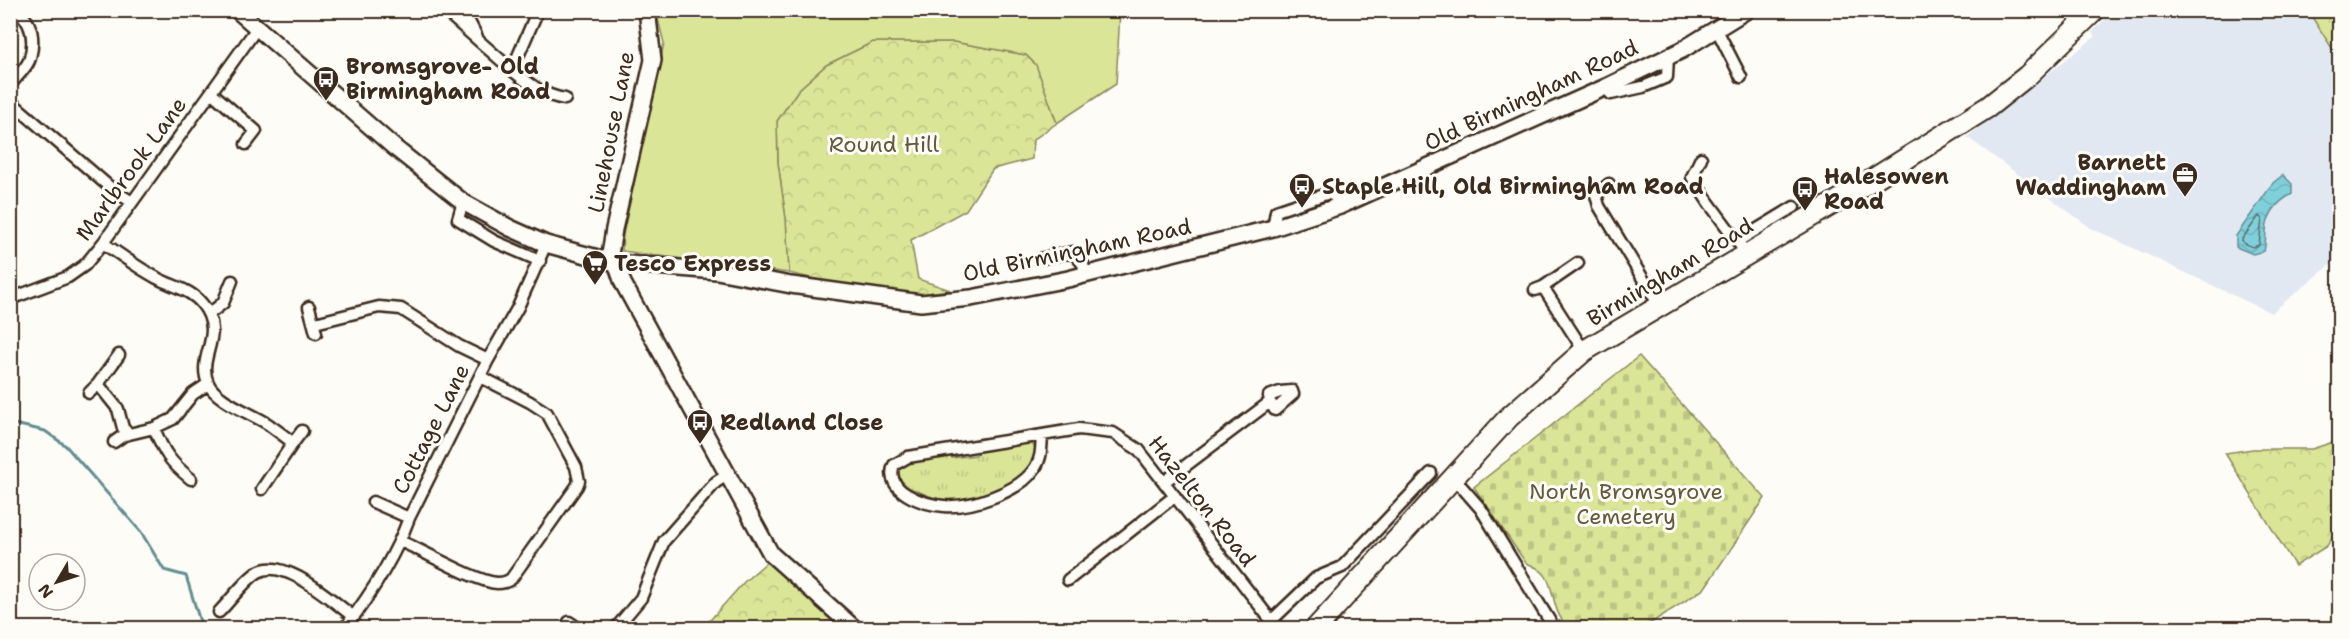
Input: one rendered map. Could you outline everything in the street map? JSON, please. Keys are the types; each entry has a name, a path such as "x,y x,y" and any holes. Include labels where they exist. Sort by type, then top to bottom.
{"highway":[{"name":"Birmingham Road","path":"1316,628 1509,417 1584,351 1660,307 1742,247 1856,190 1988,107 2027,76 2095,10"}],"main road":[{"name":"Old Birmingham Road","path":"237,10 394,148 464,202 510,228 546,243 613,262 717,271 791,285 921,303 971,298 1085,275 1273,228 1340,206 1606,87 1717,30 1747,10"},
{"name":"Linehouse Lane","path":"613,262 616,220 652,60 647,10"},
{"path":"613,262 771,554 854,628"}],"street":[{"path":"10,85 30,59 33,33 29,22 17,10"},
{"path":"444,10 480,44 538,90 549,97 565,99"},
{"path":"463,10 480,44"},
{"path":"512,70 538,10"},
{"name":"Marlbrook Lane","path":"10,299 68,277 85,265 257,28"},
{"path":"1717,30 1741,77"},
{"path":"212,92 256,131 246,144"},
{"path":"10,102 113,190 132,202"},
{"path":"1701,158 1692,177 1742,247 1794,207"},
{"path":"1609,184 1596,195 1599,206 1660,307"},
{"path":"464,202 458,219 494,241 540,261"},
{"path":"103,243 158,279 194,294 209,314 213,326 212,343 205,365 208,384 224,400 268,424 294,443"},
{"name":"Cottage Lane","path":"345,628 380,579 400,541 409,518 488,360 518,307 546,243"},
{"path":"1042,258 1073,252 1083,264 1085,275"},
{"path":"1578,263 1539,289 1584,351"},
{"path":"209,314 223,303 232,280"},
{"path":"309,307 315,328 379,307 400,309 459,346 488,360"},
{"path":"89,393 118,355"},
{"path":"400,541 480,579 496,583 506,582 511,579 577,486 579,481 576,468 547,413 481,377"},
{"path":"98,384 118,409 123,428 129,434"},
{"path":"114,442 124,435 154,428 173,419 193,394 208,384"},
{"path":"1164,482 1270,402"},
{"path":"154,428 170,462 191,479"},
{"name":"Hazelton Road","path":"1042,436 1041,456 1035,469 1022,482 1002,495 971,503 944,506 919,500 900,490 893,480 894,465 908,457 1079,429 1113,433 1140,450 1274,625"},
{"path":"262,489 273,482 302,431"},
{"path":"1274,625 1316,578 1342,567 1431,473"},
{"path":"616,628 641,598 664,541 716,482 729,474"},
{"path":"1453,477 1480,508 1554,628"},
{"path":"1068,580 1175,496"},
{"path":"373,502 409,518"},
{"path":"219,612 258,572 274,568 291,572 354,617"}],"shaded area":[{"path":"2114,11 2308,11 2339,57 2339,258 2271,313 2091,228 1967,137 2095,37 2092,32"}],"green space":[{"path":"656,11 1120,11 1116,84 1057,123 1036,65 1026,55 954,42 873,42 826,65 798,90 777,121 778,163 786,219 789,273 622,251 623,235 664,43"},
{"path":"2308,11 2335,11 2339,19 2339,59"},
{"name":"Round Hill","path":"873,42 954,42 1026,55 1036,64 1057,123 1033,140 1032,159 993,169 966,210 911,240 918,279 950,290 912,295 868,291 789,273 786,219 778,163 777,121 798,90 826,65"},
{"name":"North Bromsgrove Cemetery","path":"1639,356 1765,498 1704,589 1643,628 1567,628 1558,613 1545,575 1526,563 1474,487"},
{"path":"2339,440 2339,524 2327,546 2295,566 2225,453 2253,449 2312,449"},
{"path":"1028,441 1034,446 1037,454 1031,467 1013,484 1000,492 944,502 900,484 897,471 906,461 948,455 952,458 976,455 980,450"},
{"path":"768,561 844,628 703,628 744,582"}],"water":[{"path":"2283,175 2292,184 2292,194 2277,205 2271,214 2264,251 2253,254 2236,247 2236,236 2273,183"}],"waterway":[{"path":"10,423 45,431 66,446 141,532 164,570 186,576 202,628"}],"place":[{"name":"Bromsgrove- Old Birmingham Road","path":"326,102"},
{"name":"Barnett Waddingham","path":"2185,198"},
{"name":"Staple Hill, Old Birmingham Road","path":"1302,209"},
{"name":"Halesowen Road","path":"1805,212"},
{"name":"Tesco Express","path":"595,286"},
{"name":"Redland Close","path":"700,445"}]}
